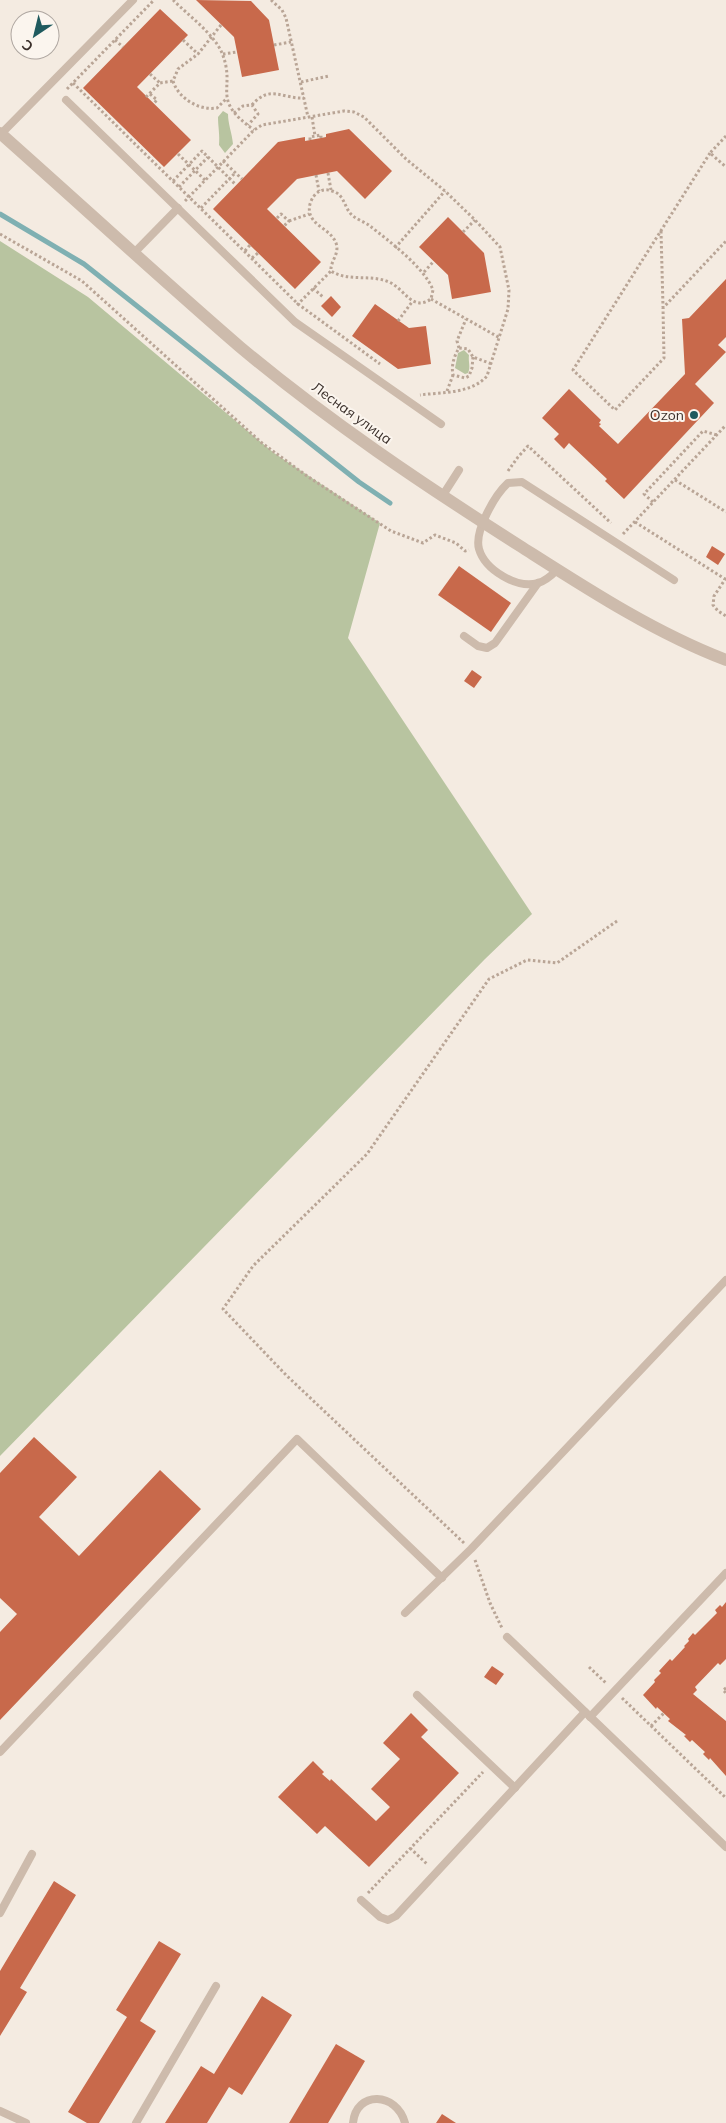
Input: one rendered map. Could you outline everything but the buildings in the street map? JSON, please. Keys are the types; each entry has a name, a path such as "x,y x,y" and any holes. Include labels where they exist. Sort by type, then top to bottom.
{"street":[{"name":"Лесная улица","path":"0,134 241,348 328,416 482,522 557,570 653,626 726,660"}],"lane":[{"path":"0,134 133,0"},
{"path":"66,100 295,322 441,424"},
{"path":"134,253 178,208"},
{"path":"443,495 460,470"},
{"path":"557,570 546,580 538,583 522,584 509,579 486,561 479,548 479,534 482,522 505,486 512,482 522,482 674,580"},
{"path":"464,636 478,646 487,648 495,643 538,583"},
{"path":"406,1613 471,1549 726,1280"},
{"path":"0,1752 297,1439 442,1578"},
{"path":"361,1900 380,1917 388,1920 396,1916 515,1788 587,1714 614,1691 726,1574"},
{"path":"507,1638 726,1847"},
{"path":"417,1695 515,1788"},
{"path":"0,1913 32,1854"},
{"path":"136,2123 216,1986"},
{"path":"353,2123 357,2110 364,2104 372,2100 381,2099 397,2107 405,2123"},
{"path":"0,2111 26,2123"}],"path":[{"path":"66,100 61,95 154,0"},
{"path":"173,0 216,42 223,54 226,70 226,98 234,113 254,130"},
{"path":"271,0 282,10 286,18 300,82 315,136"},
{"path":"173,80 178,69 198,54 210,36 221,25"},
{"path":"115,40 123,47"},
{"path":"183,40 198,54"},
{"path":"274,45 291,42"},
{"path":"223,54 237,52"},
{"path":"150,74 160,83"},
{"path":"300,82 329,76"},
{"path":"146,97 160,83 173,80"},
{"path":"173,80 181,95 204,108 218,108 226,98"},
{"path":"73,83 119,125 298,304 385,368"},
{"path":"234,113 243,106 252,105 264,94 272,93 290,98 304,98"},
{"path":"150,94 157,100 153,104"},
{"path":"248,125 258,114 252,105"},
{"path":"178,208 254,130 262,125 344,111 354,112 364,117 406,159 445,191 500,247 509,290 508,309 492,364 487,376 480,384 471,388 402,397"},
{"path":"310,140 310,137 315,136 321,135 321,138"},
{"path":"661,229 664,358 615,410 573,370 661,229 710,153 726,136"},
{"path":"173,180 202,151 236,185"},
{"path":"710,153 726,167"},
{"path":"178,154 205,180"},
{"path":"179,187 208,157"},
{"path":"223,161 242,179"},
{"path":"201,208 235,173"},
{"path":"328,173 331,190"},
{"path":"316,175 319,191"},
{"path":"288,315 330,271 330,266 337,253 337,245 334,238 314,222 309,214 313,196 319,191 331,190 342,197 347,210 368,224 424,272 433,290 431,299"},
{"path":"395,248 445,191"},
{"path":"277,218 282,214 289,221"},
{"path":"284,226 289,221 309,214"},
{"path":"463,232 475,220"},
{"path":"0,234 82,281 262,443 307,476 391,531 423,543 435,535 456,543 465,551 479,548"},
{"path":"663,308 726,241"},
{"path":"245,251 250,246"},
{"path":"252,258 258,253"},
{"path":"424,272 434,262"},
{"path":"330,271 340,275 386,280 397,286 412,302 420,303 431,299 500,338"},
{"path":"314,288 324,298"},
{"path":"398,320 412,302"},
{"path":"447,391 453,374 452,369 458,348 457,341 466,318"},
{"path":"453,374 465,378 469,376 472,368 473,357 468,349 458,348"},
{"path":"473,357 492,364"},
{"path":"413,389 420,394"},
{"path":"616,542 726,425"},
{"path":"653,502 644,494 690,445 703,432 717,435"},
{"path":"505,486 505,476 528,446 622,535"},
{"path":"675,480 726,512"},
{"path":"635,522 726,578 714,596 714,604 718,611 726,616"},
{"path":"507,1638 490,1603 471,1549 286,1375 223,1310 254,1266 367,1154 489,979 527,960 558,963 617,921"},
{"path":"589,1667 726,1798"},
{"path":"726,1688 723,1690 726,1693"},
{"path":"651,1726 664,1713"},
{"path":"361,1900 490,1764"},
{"path":"410,1848 436,1873"}],"green space":[{"path":"223,111 228,114 233,144 225,153 219,145 218,117"},
{"path":"0,241 88,297 274,453 380,523 348,638 532,914 485,959 0,1456"},
{"path":"464,350 469,355 469,371 465,374 455,368 458,353"}],"waterway":[{"path":"0,214 84,264 359,482 390,503"}],"place":[{"name":"Ozon","path":"694,415"}]}
